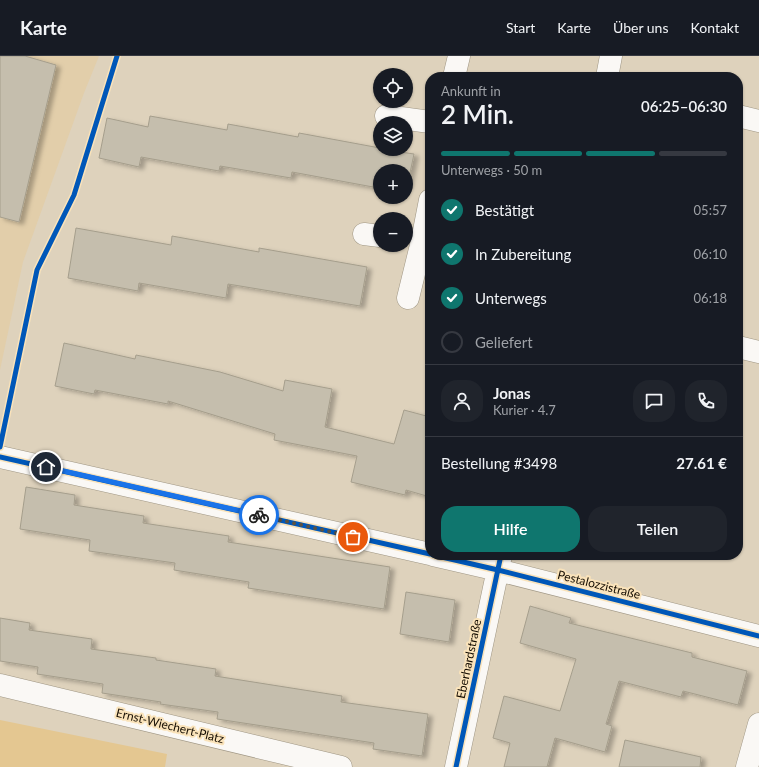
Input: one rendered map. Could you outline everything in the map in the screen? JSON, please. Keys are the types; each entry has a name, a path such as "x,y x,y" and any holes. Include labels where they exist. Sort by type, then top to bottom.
{"street":[{"path":"455,72 459,56"},
{"path":"608,72 611,56"},
{"path":"743,117 759,121"},
{"path":"413,120 425,121"},
{"path":"408,298 414,240 425,212"},
{"path":"743,348 759,352"},
{"path":"0,457 425,553"},
{"name":"Pestalozzistraße","path":"481,560 500,562 759,636"},
{"name":"Eberhardstraße","path":"456,767 500,562"},
{"name":"Ernst-Wiechert-Platz","path":"0,685 341,767"},
{"path":"747,767 759,724"}],"shaded area":[{"path":"0,56 99,56 84,93 23,262 0,370"},
{"path":"0,720 167,754 165,767 0,767"}],"building":[{"path":"0,56 25,56 56,65 19,222 0,217"},
{"path":"150,116 227,130 228,124 298,137 299,133 373,147 373,156 413,156 414,154 412,164 373,164 373,187 292,172 291,178 220,166 219,171 141,157 139,167 99,158 107,118 148,127"},
{"path":"76,228 171,245 172,236 259,252 259,248 367,267 360,306 228,284 226,298 139,283 138,291 68,278"},
{"path":"64,343 135,359 136,355 220,372 283,391 285,380 332,389 325,427 394,444 404,410 425,416 425,496 406,490 405,495 351,482 357,456 274,440 275,434 168,401 168,404 95,390 94,394 55,386"},
{"path":"26,487 75,495 74,505 144,516 143,523 229,536 228,542 390,567 384,609 248,588 249,582 174,570 175,563 89,551 90,540 20,529"},
{"path":"406,592 455,600 449,642 400,634"},
{"path":"530,606 571,618 569,623 692,653 692,657 747,671 738,705 683,691 681,697 619,681 606,724 612,726 605,752 555,738 547,767 504,767 510,743 493,738 504,696 560,711 576,659 520,643"},
{"path":"0,618 30,623 29,630 92,639 91,649 156,658 156,660 216,669 215,676 342,696 341,702 428,714 422,756 373,749 374,743 217,719 218,712 160,704 161,702 102,693 103,684 37,674 38,667 0,661"},
{"path":"625,740 701,757 700,767 619,767"}],"cycle path":[{"path":"0,447 37,270 74,195 117,56"},
{"path":"0,457 425,553"},
{"path":"455,560 759,636"},
{"path":"456,767 500,560"}],"way so far":[{"path":"259,515 353,537"}],"route":[{"path":"46,467 259,515"}]}
